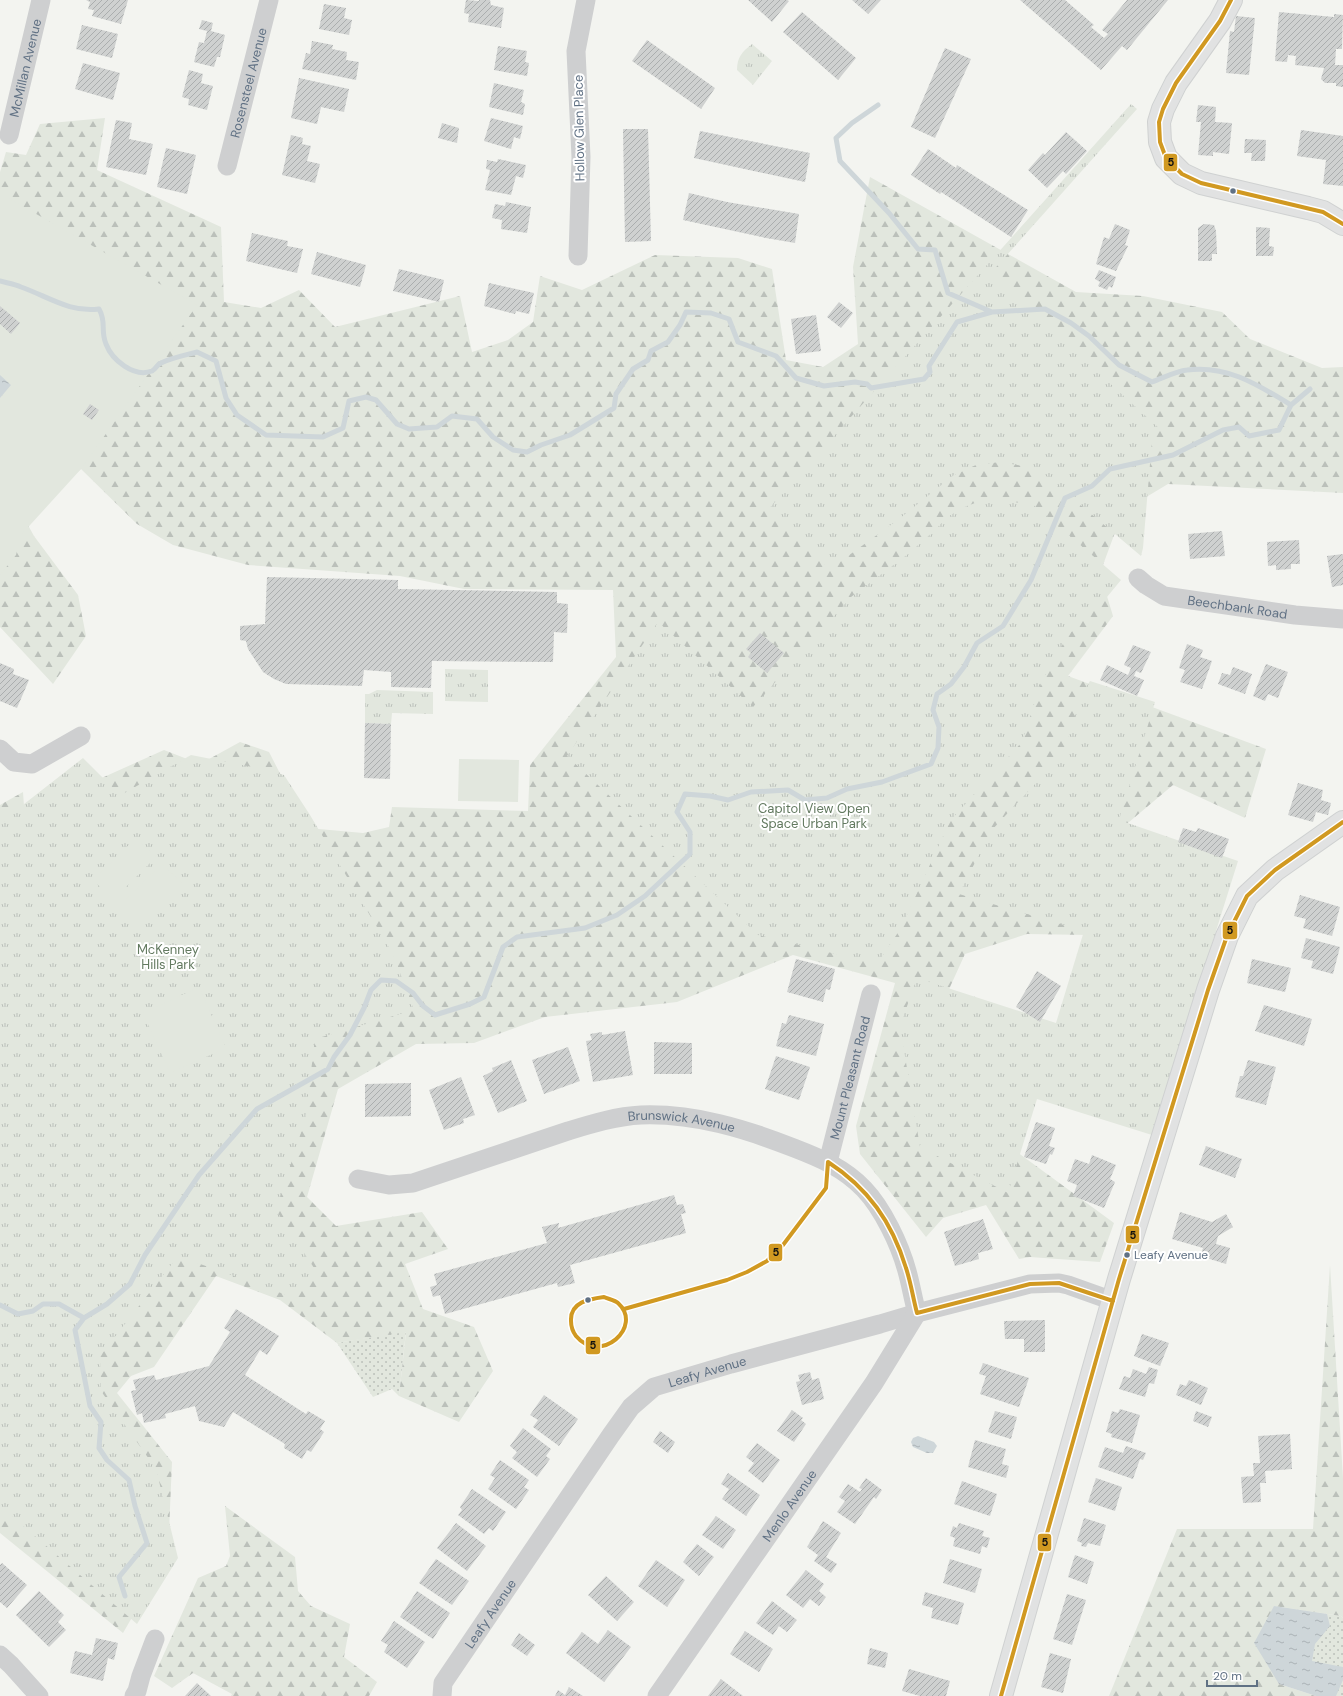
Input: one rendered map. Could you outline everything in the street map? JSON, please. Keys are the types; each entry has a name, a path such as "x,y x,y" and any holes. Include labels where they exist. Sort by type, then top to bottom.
{"main road":[{"path":"1231,0 1220,21 1176,83 1163,109 1159,122 1160,142 1166,158 1182,174 1201,183 1308,208 1328,215 1343,224"},
{"path":"1001,1696 1113,1301 1208,990 1227,936 1247,896 1275,870 1343,822"}],"street":[{"name":"McMillan Avenue","path":"9,135 41,0"},
{"name":"Rosensteel Avenue","path":"227,166 269,0"},
{"name":"Hollow Glen Place","path":"578,256 581,157 576,51 586,0"},
{"name":"Beechbank Road","path":"1138,578 1146,585 1164,596 1295,615 1343,619"},
{"path":"0,749 14,762 32,764 82,736"},
{"name":"Mount Pleasant Road","path":"828,1162 871,994"},
{"name":"Brunswick Avenue","path":"358,1179 389,1185 413,1183 586,1125 640,1115 659,1115 704,1120 763,1135 828,1162 847,1174 864,1189 878,1206 889,1225 907,1270 917,1313"},
{"name":"Leafy Avenue","path":"442,1689 622,1419 631,1407 654,1387 731,1364 917,1313 1030,1284 1059,1283 1113,1301"},
{"name":"Menlo Avenue","path":"657,1696 874,1383 917,1313"},
{"path":"134,1696 138,1691 141,1676 155,1639"},
{"path":"0,1655 39,1696"}],"green space":[{"path":"752,44 772,61 753,85 737,70 741,55"},
{"path":"1131,104 1137,109 990,274 1160,429 1152,440 1143,548 1141,556 1045,475 1023,466 1000,462 976,465 954,475 899,519 830,569 766,512"},
{"path":"105,118 97,170 221,227 224,302 261,308 299,290 335,327 460,296 472,352 508,340 533,322 540,276 582,290 655,255 738,258 772,269 786,360 823,367 858,344 853,267 870,177 1076,292 1143,296 1222,312 1250,339 1322,368 1343,367 1343,493 1168,484 1123,511 1100,573 1113,616 1068,676 1266,749 1245,818 1173,785 1122,828 1088,935 1027,934 965,954 940,1009 1033,1096 1013,1149 1114,1223 1100,1262 1030,1257 1019,1259 986,1205 943,1218 926,1237 860,1154 856,1126 895,983 793,955 677,1002 545,1017 474,1043 416,1044 338,1089 307,1197 336,1226 422,1212 448,1249 405,1264 423,1309 474,1327 493,1371 459,1422 399,1396 406,1332 337,1343 280,1300 216,1276 154,1367 131,1376 117,1393 172,1462 168,1555 123,1633 0,1533 0,1140 95,781 164,750 200,764 240,742 269,752 308,828 363,833 389,827 392,807 528,811 530,765 616,657 613,590 464,589 400,576 248,565 173,545 137,524 81,469 42,505 0,302 0,172 6,152 26,155 40,124"},
{"path":"0,196 8,198 197,305 81,469 21,535 16,555 0,575"},
{"path":"0,487 13,498 34,536 78,595 86,636 53,684 0,627"},
{"name":"Capitol View Open Space Urban Park","path":"1004,500 1035,506 1121,580 1107,597 1068,635 1041,683 1022,742 950,821 901,928 877,964 758,935 567,756 658,622 753,707 851,597 908,554 946,518 962,508 980,501"},
{"path":"445,669 488,670 488,702 445,701"},
{"path":"1090,681 1155,702 1119,820 1238,861 1152,1135 1037,1099 1008,1193 920,1147 900,1026 917,978 1056,1023 1084,931 959,894 991,831 1063,754 1082,694"},
{"path":"377,690 433,692 433,714 392,713 391,724 365,723 365,694 369,694"},
{"name":"McKenney Hills Park","path":"191,755 263,769 284,775 310,815 393,954 414,1010 315,1039 305,1120 276,1210 318,1274 292,1297 178,1256 100,1356 101,1391 156,1469 178,1558 137,1624 0,1506 0,826 10,815 83,758 121,795"},
{"path":"459,759 519,760 518,802 458,801"},
{"path":"23,792 29,877 0,896 0,805"},
{"path":"136,838 156,857 113,900 93,880"},
{"path":"162,864 182,883 139,926 119,906"},
{"path":"199,987 226,1048 170,1073 143,1013"},
{"path":"1330,1265 1343,1478 1343,1618 1341,1616 1274,1606 1279,1684 1316,1696 1109,1696 1177,1529 1313,1529"},
{"path":"406,1331 399,1396 392,1389 373,1397 337,1343"},
{"path":"225,1506 295,1557 298,1591 311,1606 350,1624 344,1657 377,1682 369,1696 231,1696 232,1694 193,1673 172,1688 154,1676 198,1578 226,1566 230,1556"},
{"path":"1274,1606 1341,1616 1343,1618 1343,1696 1316,1696"}],"water":[{"path":"0,375 11,385 0,398"},
{"path":"918,1436 934,1442 937,1446 933,1453 927,1453 913,1447 911,1442 913,1438"},
{"path":"1274,1606 1327,1614 1330,1626 1315,1644 1312,1661 1343,1667 1343,1680 1336,1696 1316,1696 1279,1684 1254,1643"}],"building":[{"path":"86,0 128,0 121,24 92,16 94,10 88,9 90,2"},
{"path":"466,0 490,0 491,5 504,8 501,28 468,22 469,14 464,13"},
{"path":"748,0 787,0 789,1 772,22"},
{"path":"852,0 881,0 868,14"},
{"path":"1020,0 1065,0 1094,25 1091,27 1104,38 1108,34 1102,30 1127,0 1168,0 1127,50 1122,46 1101,70"},
{"path":"324,4 346,8 344,18 352,20 349,35 319,29"},
{"path":"802,12 856,58 838,80 783,32"},
{"path":"1279,12 1334,17 1334,14 1343,15 1342,49 1336,49 1335,65 1343,65 1343,87 1336,86 1336,83 1325,83 1321,79 1324,68 1295,65 1296,56 1288,55 1287,62 1275,61"},
{"path":"1236,16 1255,18 1249,75 1226,73 1230,31 1234,32"},
{"path":"202,20 213,23 211,31 225,35 220,57 217,57 214,67 194,62 199,42 204,43 207,31 199,29"},
{"path":"82,25 118,34 112,58 76,49"},
{"path":"647,40 715,88 701,109 632,61"},
{"path":"312,41 333,45 332,49 347,52 346,60 359,62 356,80 302,69 306,53 310,54"},
{"path":"498,46 527,51 525,62 529,63 527,76 494,70"},
{"path":"945,48 971,59 935,138 911,127"},
{"path":"83,63 120,73 113,100 75,89"},
{"path":"189,70 203,74 201,83 213,86 207,110 188,105 189,99 182,97"},
{"path":"299,78 349,89 344,112 321,107 317,124 291,118"},
{"path":"494,83 524,90 521,102 525,104 523,115 489,107"},
{"path":"1198,105 1216,107 1215,122 1232,123 1229,154 1213,152 1213,156 1198,155 1201,122 1196,122"},
{"path":"491,118 523,126 520,139 514,137 511,149 484,141"},
{"path":"116,120 132,123 129,139 153,144 146,175 106,167"},
{"path":"442,123 459,128 457,143 438,138"},
{"path":"623,129 648,129 651,241 625,242"},
{"path":"1301,130 1343,136 1343,186 1323,184 1326,160 1297,156"},
{"path":"700,131 810,153 805,182 694,158"},
{"path":"1066,132 1087,151 1066,174 1063,171 1047,188 1028,170 1043,153 1045,155"},
{"path":"291,135 303,138 302,144 311,146 307,161 320,164 315,183 282,175"},
{"path":"1245,139 1266,140 1265,161 1251,161 1252,153 1244,153"},
{"path":"166,148 196,155 187,194 157,187"},
{"path":"928,149 956,168 957,165 1028,210 1011,237 941,192 940,194 911,175"},
{"path":"498,159 526,165 523,178 516,176 511,195 485,190 490,170 486,169 487,160 497,162"},
{"path":"689,193 727,202 799,214 795,243 683,220"},
{"path":"506,202 531,207 527,233 501,229 502,220 492,218 495,204 505,206"},
{"path":"1115,224 1130,230 1125,245 1128,246 1116,271 1096,264 1104,237 1109,239"},
{"path":"1204,224 1214,225 1216,231 1217,254 1212,254 1212,261 1198,261 1198,228"},
{"path":"1256,227 1270,228 1269,246 1274,247 1273,256 1256,256"},
{"path":"252,233 288,241 287,246 303,249 297,273 246,261"},
{"path":"317,252 366,265 360,287 311,274"},
{"path":"399,269 444,280 439,302 393,291"},
{"path":"1099,270 1116,277 1112,288 1109,286 1107,290 1098,286 1100,282 1095,279"},
{"path":"489,283 534,293 529,314 516,311 515,314 484,306"},
{"path":"839,302 853,313 841,328 827,317"},
{"path":"0,306 20,323 11,334 0,324"},
{"path":"816,315 821,351 796,354 791,319"},
{"path":"90,404 99,410 92,420 83,414"},
{"path":"1222,531 1225,556 1190,559 1188,534"},
{"path":"1299,540 1300,564 1291,564 1291,569 1276,570 1276,565 1268,566 1267,542"},
{"path":"1343,554 1343,585 1332,587 1327,556"},
{"path":"267,577 398,580 398,589 557,592 557,603 568,604 567,633 554,632 553,662 432,661 431,688 391,687 391,672 364,670 362,686 286,684 263,672 248,649 246,641 240,640 240,626 265,624"},
{"path":"760,633 784,653 767,673 748,657 751,653 746,649"},
{"path":"1187,644 1203,650 1200,657 1212,661 1202,689 1180,682 1185,670 1179,668"},
{"path":"1133,645 1151,652 1141,673 1136,671 1134,676 1144,680 1137,696 1100,680 1107,665 1128,675 1131,668 1124,665"},
{"path":"0,663 14,669 13,674 29,680 17,708 0,701"},
{"path":"1266,664 1288,672 1278,698 1268,694 1265,701 1253,696"},
{"path":"1233,667 1252,674 1245,694 1218,684 1222,673 1230,675"},
{"path":"365,723 391,724 390,779 364,778"},
{"path":"1298,783 1323,790 1321,800 1331,803 1328,815 1316,812 1313,822 1288,815"},
{"path":"1183,828 1196,832 1198,828 1229,839 1222,858 1178,842"},
{"path":"1300,895 1340,907 1332,936 1303,928 1306,919 1294,916"},
{"path":"1306,938 1340,947 1333,974 1311,968 1313,961 1301,958"},
{"path":"796,959 835,969 830,990 826,989 823,1002 787,992"},
{"path":"1252,959 1291,968 1285,992 1247,983"},
{"path":"1037,971 1061,986 1040,1022 1016,1007"},
{"path":"1264,1005 1312,1019 1304,1046 1255,1031"},
{"path":"789,1015 824,1024 816,1056 776,1046 782,1023 786,1024"},
{"path":"625,1031 633,1075 593,1082 586,1041 592,1040 590,1034 602,1032 602,1035"},
{"path":"654,1042 692,1043 692,1074 654,1074"},
{"path":"568,1047 580,1081 544,1094 532,1060"},
{"path":"776,1056 810,1067 799,1100 765,1089"},
{"path":"511,1060 527,1101 498,1113 483,1076 493,1071 492,1068"},
{"path":"1248,1060 1276,1067 1266,1105 1235,1097 1240,1076 1243,1076"},
{"path":"461,1077 475,1115 463,1119 464,1123 444,1130 429,1090"},
{"path":"411,1083 411,1116 365,1117 365,1084"},
{"path":"1036,1122 1055,1128 1049,1146 1055,1148 1052,1155 1050,1154 1046,1164 1024,1157"},
{"path":"1206,1146 1242,1159 1235,1178 1199,1165"},
{"path":"1092,1155 1116,1165 1110,1179 1115,1182 1104,1208 1073,1196 1077,1185 1067,1181 1075,1159 1089,1164"},
{"path":"674,1195 677,1205 683,1204 686,1213 681,1214 686,1233 570,1265 575,1283 558,1287 557,1283 445,1314 440,1295 433,1297 430,1287 437,1285 434,1274 547,1243 542,1227 559,1223 558,1228"},
{"path":"1180,1212 1212,1222 1226,1214 1233,1227 1218,1236 1216,1244 1230,1248 1226,1264 1200,1256 1203,1248 1172,1239"},
{"path":"983,1219 993,1249 978,1253 979,1259 955,1266 944,1232"},
{"path":"236,1309 279,1336 267,1355 260,1350 245,1375 306,1414 308,1411 325,1421 320,1429 324,1432 311,1452 307,1450 302,1459 284,1448 285,1444 233,1412 224,1427 199,1421 195,1406 165,1414 166,1418 144,1423 142,1413 137,1415 131,1391 136,1390 133,1380 154,1375 156,1380 209,1366 230,1332 224,1328"},
{"path":"1045,1320 1045,1352 1024,1352 1024,1339 1005,1339 1004,1321"},
{"path":"1142,1334 1169,1343 1160,1366 1134,1356"},
{"path":"983,1363 1029,1378 1019,1407 980,1394 986,1376 979,1374"},
{"path":"1149,1367 1158,1370 1154,1384 1149,1383 1145,1397 1119,1389 1124,1376 1130,1378 1133,1369 1146,1374"},
{"path":"810,1372 812,1380 819,1378 824,1399 802,1405 796,1382 800,1381 798,1375"},
{"path":"1189,1380 1208,1388 1201,1405 1176,1395 1180,1384 1186,1386"},
{"path":"544,1395 578,1419 559,1446 533,1427 538,1420 530,1415"},
{"path":"1120,1409 1140,1415 1132,1443 1111,1437 1112,1434 1106,1432 1112,1411 1118,1413"},
{"path":"792,1410 803,1418 801,1420 806,1424 794,1442 777,1431"},
{"path":"995,1411 1017,1417 1011,1439 988,1432"},
{"path":"1196,1411 1212,1417 1208,1427 1193,1421"},
{"path":"523,1428 551,1449 546,1456 550,1459 537,1477 512,1458 517,1452 510,1446"},
{"path":"660,1431 675,1442 668,1453 653,1442"},
{"path":"1290,1434 1292,1469 1265,1471 1266,1483 1260,1483 1261,1502 1243,1503 1241,1477 1254,1476 1253,1463 1260,1463 1258,1436"},
{"path":"975,1440 1006,1449 1002,1464 1009,1466 1006,1478 968,1467"},
{"path":"757,1443 780,1460 763,1483 748,1471 754,1463 746,1457"},
{"path":"1126,1446 1146,1453 1143,1460 1140,1459 1133,1479 1098,1467 1105,1447 1123,1453"},
{"path":"500,1460 529,1480 524,1487 529,1490 516,1509 488,1489 495,1478 490,1475"},
{"path":"728,1473 760,1495 746,1516 722,1499 729,1489 721,1484"},
{"path":"866,1478 882,1490 876,1499 874,1497 855,1524 837,1512 845,1501 839,1497 848,1484 860,1492 862,1489 859,1488"},
{"path":"1096,1478 1122,1487 1115,1511 1088,1502"},
{"path":"962,1481 997,1494 990,1516 954,1504"},
{"path":"472,1489 506,1512 493,1531 489,1528 484,1534 458,1515 462,1510 460,1507"},
{"path":"716,1516 736,1530 723,1549 702,1535"},
{"path":"1084,1518 1106,1525 1100,1546 1088,1543 1086,1547 1081,1546 1082,1543 1077,1541"},
{"path":"823,1521 841,1533 826,1557 837,1564 831,1573 814,1561 818,1555 807,1547"},
{"path":"456,1523 486,1546 467,1571 437,1548"},
{"path":"959,1523 984,1531 982,1536 990,1538 987,1548 982,1546 980,1554 953,1546 955,1538 950,1536 953,1526 957,1528"},
{"path":"697,1544 714,1557 699,1576 683,1562"},
{"path":"1075,1555 1094,1562 1087,1584 1068,1577"},
{"path":"436,1559 469,1581 452,1605 419,1583"},
{"path":"950,1559 982,1569 975,1593 943,1583"},
{"path":"656,1560 685,1580 667,1607 638,1586"},
{"path":"2,1563 27,1585 7,1608 0,1602 0,1565"},
{"path":"806,1570 824,1584 819,1591 826,1597 819,1606 810,1599 803,1608 786,1595"},
{"path":"606,1576 634,1602 617,1621 588,1595"},
{"path":"39,1591 64,1615 58,1622 66,1630 49,1647 16,1615"},
{"path":"417,1591 450,1613 433,1639 400,1617"},
{"path":"925,1592 964,1603 958,1625 931,1618 933,1608 922,1605"},
{"path":"1067,1594 1086,1600 1072,1645 1053,1639"},
{"path":"772,1601 797,1620 787,1632 779,1626 773,1635 756,1623"},
{"path":"394,1621 425,1642 407,1668 384,1652 388,1645 381,1641"},
{"path":"608,1630 631,1647 604,1682 566,1653 582,1632 598,1644"},
{"path":"745,1631 773,1649 759,1672 730,1654"},
{"path":"519,1633 535,1645 527,1656 511,1645"},
{"path":"96,1638 118,1643 114,1660 108,1658 103,1681 70,1673 75,1651 92,1655"},
{"path":"870,1648 888,1653 885,1668 867,1664"},
{"path":"1050,1653 1071,1659 1063,1693 1041,1687"},
{"path":"909,1669 950,1681 946,1696 920,1696 902,1691"},
{"path":"721,1679 743,1696 708,1696"},
{"path":"197,1683 211,1696 185,1696"},
{"path":"569,1687 583,1696 555,1696 558,1690 565,1695"}],"waterway":[{"path":"878,105 852,123 836,138 840,161 889,213 918,249 935,250 948,293 992,312"},
{"path":"0,281 18,286 78,309 99,309 103,318 104,339 109,350 118,361 131,370 145,373 152,371 158,364 165,361 197,352 216,361 226,398 237,415 266,435 323,437 343,428 349,401 366,397 376,400 397,424 409,429 437,427 452,416 477,419 493,437 513,450 527,452 541,445 570,435 614,408 616,394 633,369 648,360 651,351 668,342 680,325 686,312 711,313 729,319 738,342 776,356 796,378 824,386 855,382 867,384 871,388 924,379 930,372 929,366 957,322 992,312 1045,309 1071,323 1089,336 1119,365 1152,382 1174,373 1187,370 1202,369 1216,371 1242,378 1267,390 1291,405"},
{"path":"0,1305 18,1314 33,1311 43,1304 59,1304 84,1318 107,1304 130,1284 145,1255 199,1175 257,1109 328,1069 334,1057 350,1035 364,1008 371,990 381,980 396,981 413,993 423,1006 435,1015 470,1004 484,997 503,947 517,937 585,928 617,915 645,896 690,854 690,832 677,812 685,794 710,796 728,800 751,792 788,790 805,800 827,798 847,789 882,782 931,764 938,748 939,727 933,710 937,694 951,684 964,667 977,643 1003,626 1031,580 1065,498 1092,486 1110,469 1173,455 1223,430 1239,427 1249,436 1279,430 1291,405 1310,389"},
{"path":"84,1318 75,1330 90,1406 101,1422 99,1448 107,1460 129,1480 135,1506 147,1543 119,1577 125,1596"}],"transit line":[{"name":"5","path":"1231,0 1220,21 1176,83 1163,109 1159,122 1160,142 1166,158 1182,174 1201,183 1323,212 1343,224"},
{"name":"5","path":"1001,1696 1119,1279 1208,990 1227,936 1247,896 1275,870 1343,822"},
{"name":"5","path":"624,1309 727,1280 747,1272 767,1261 783,1245 826,1188 828,1162 842,1172 867,1195 886,1221 894,1236 906,1268 917,1313 1030,1284 1059,1283 1113,1301"},
{"name":"5","path":"604,1297 618,1303 625,1312 626,1322 622,1332 616,1339 607,1345 596,1346 586,1344 574,1333 571,1323 572,1315 577,1306 587,1300 604,1297"}],"place":[{"name":"Leafy Avenue","path":"1127,1255"}]}
